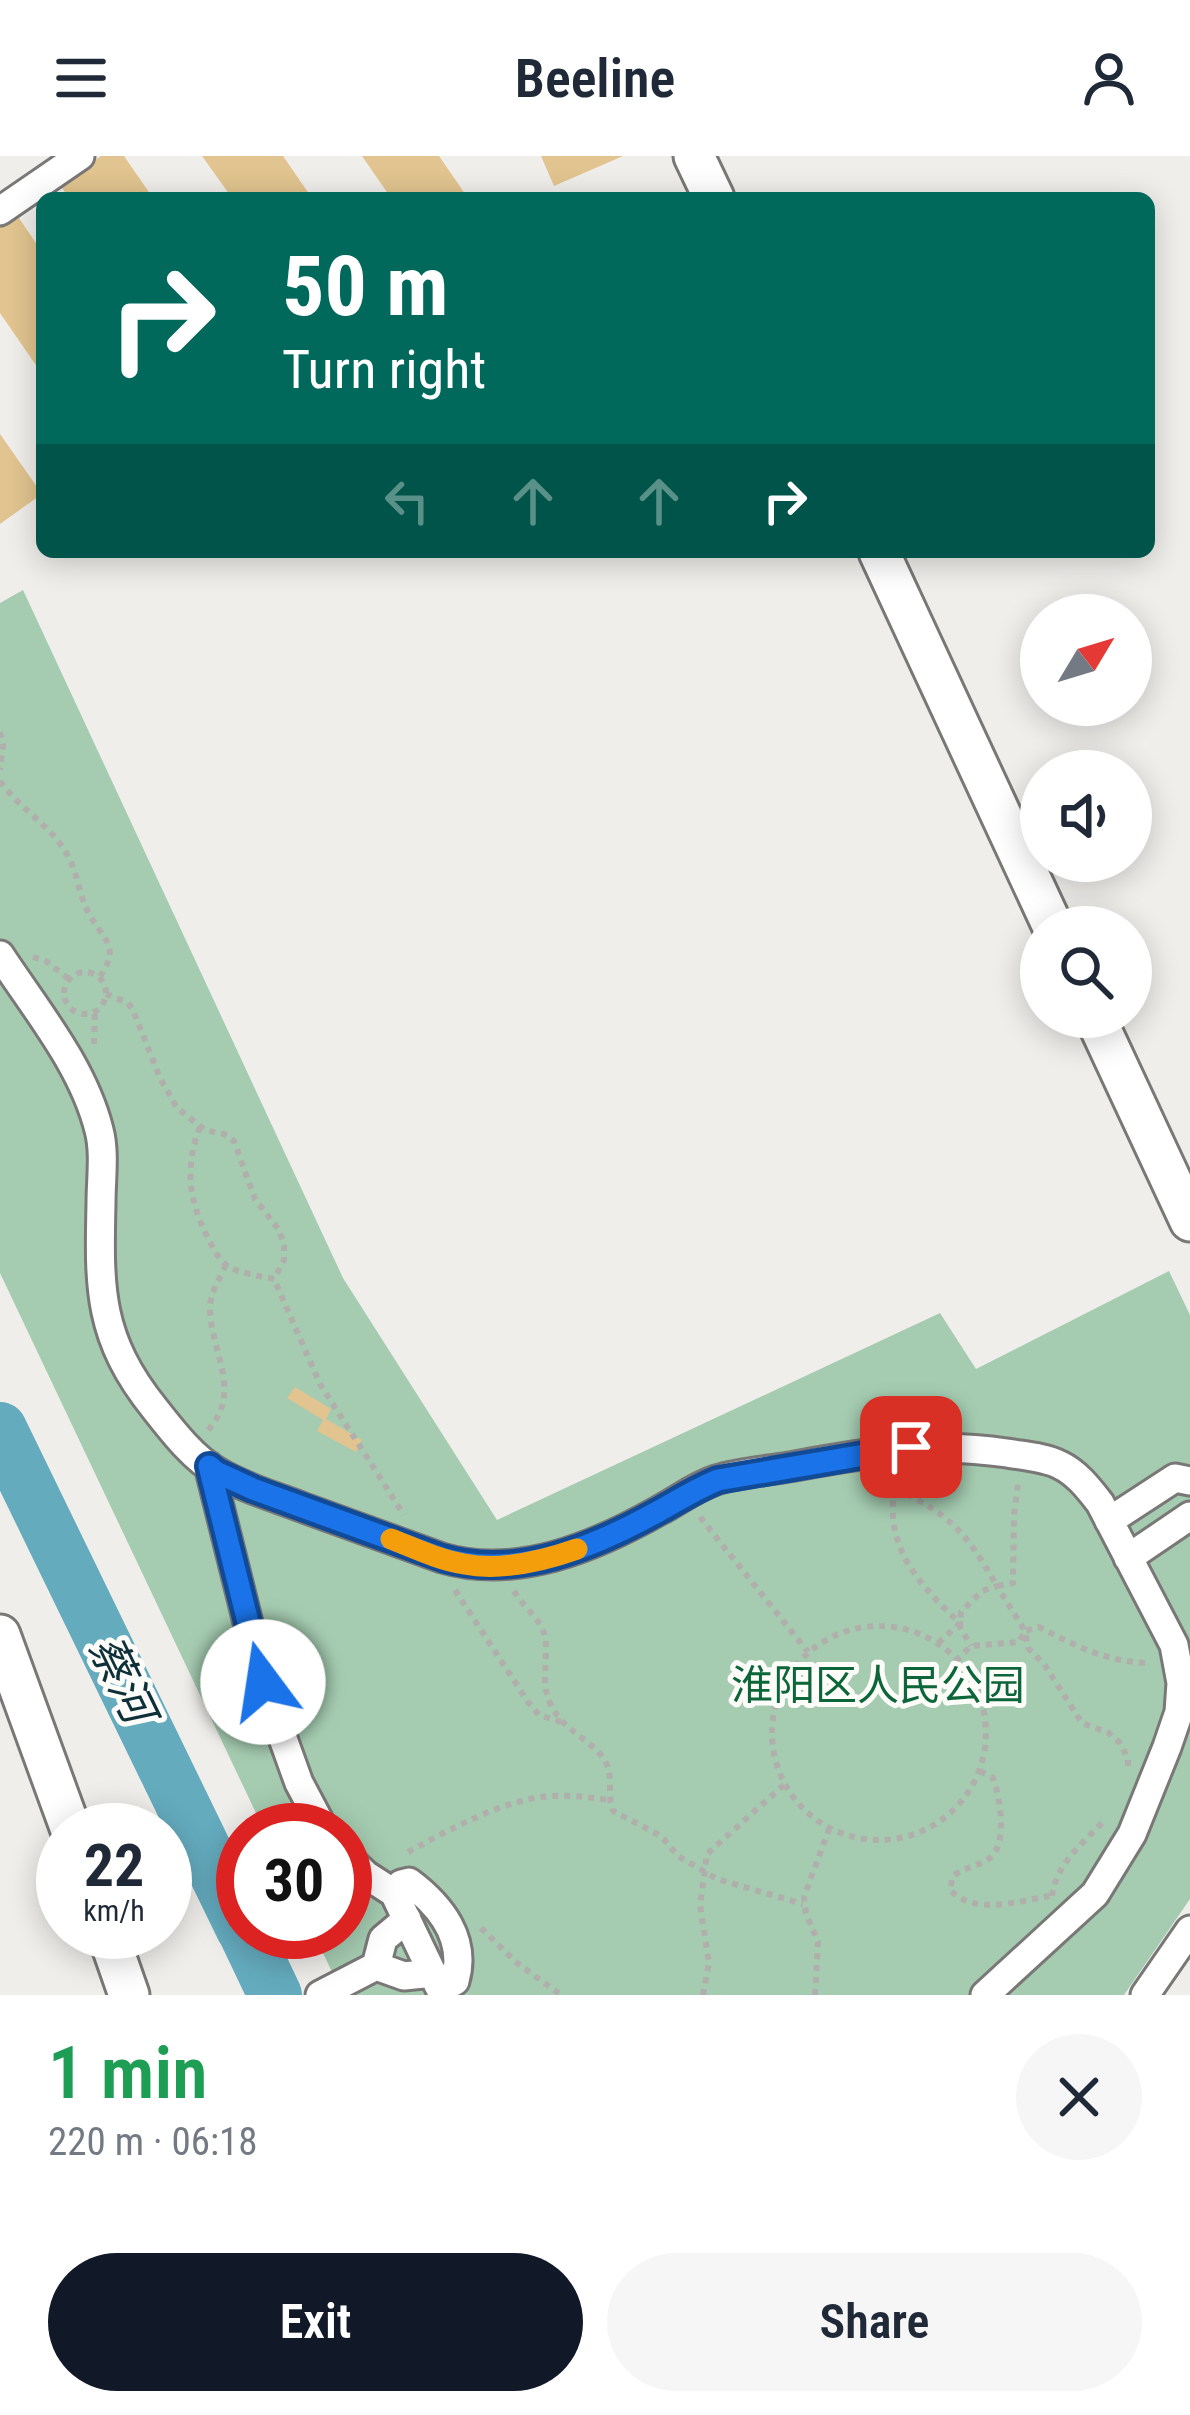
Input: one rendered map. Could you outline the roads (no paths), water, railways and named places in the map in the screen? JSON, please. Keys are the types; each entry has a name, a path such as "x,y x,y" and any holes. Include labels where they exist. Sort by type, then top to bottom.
{"street":[{"path":"0,211 80,156"},
{"path":"694,156 711,192"},
{"path":"882,558 1043,906"},
{"path":"0,955 91,1101 101,1136 100,1274 113,1343 132,1380 216,1472 432,1554 464,1564 504,1565 559,1556 718,1480 894,1449 947,1448 1021,1456 1062,1466 1085,1484 1174,1645 1181,1683 1179,1712 1132,1834 1095,1894 985,1995"},
{"path":"1105,1038 1190,1221"},
{"path":"200,1458 263,1682 309,1803"},
{"path":"1109,1521 1174,1478 1190,1481"},
{"path":"1129,1558 1190,1516"},
{"path":"0,1635 61,1803"},
{"path":"372,1880 401,1906 438,1984"},
{"path":"322,1994 376,1966 438,1984 455,1982 454,1940 439,1907 409,1882 401,1884 401,1906 383,1939 376,1966"},
{"path":"1145,1995 1190,1930"},
{"path":"116,1959 129,1995"}],"waterway":[{"name":"蔡河","path":"0,1429 216,1873"},
{"name":"蔡河","path":"258,1959 275,1995"}],"park label":[{"name":"淮阳区人民公园","path":"878,1685"}]}
